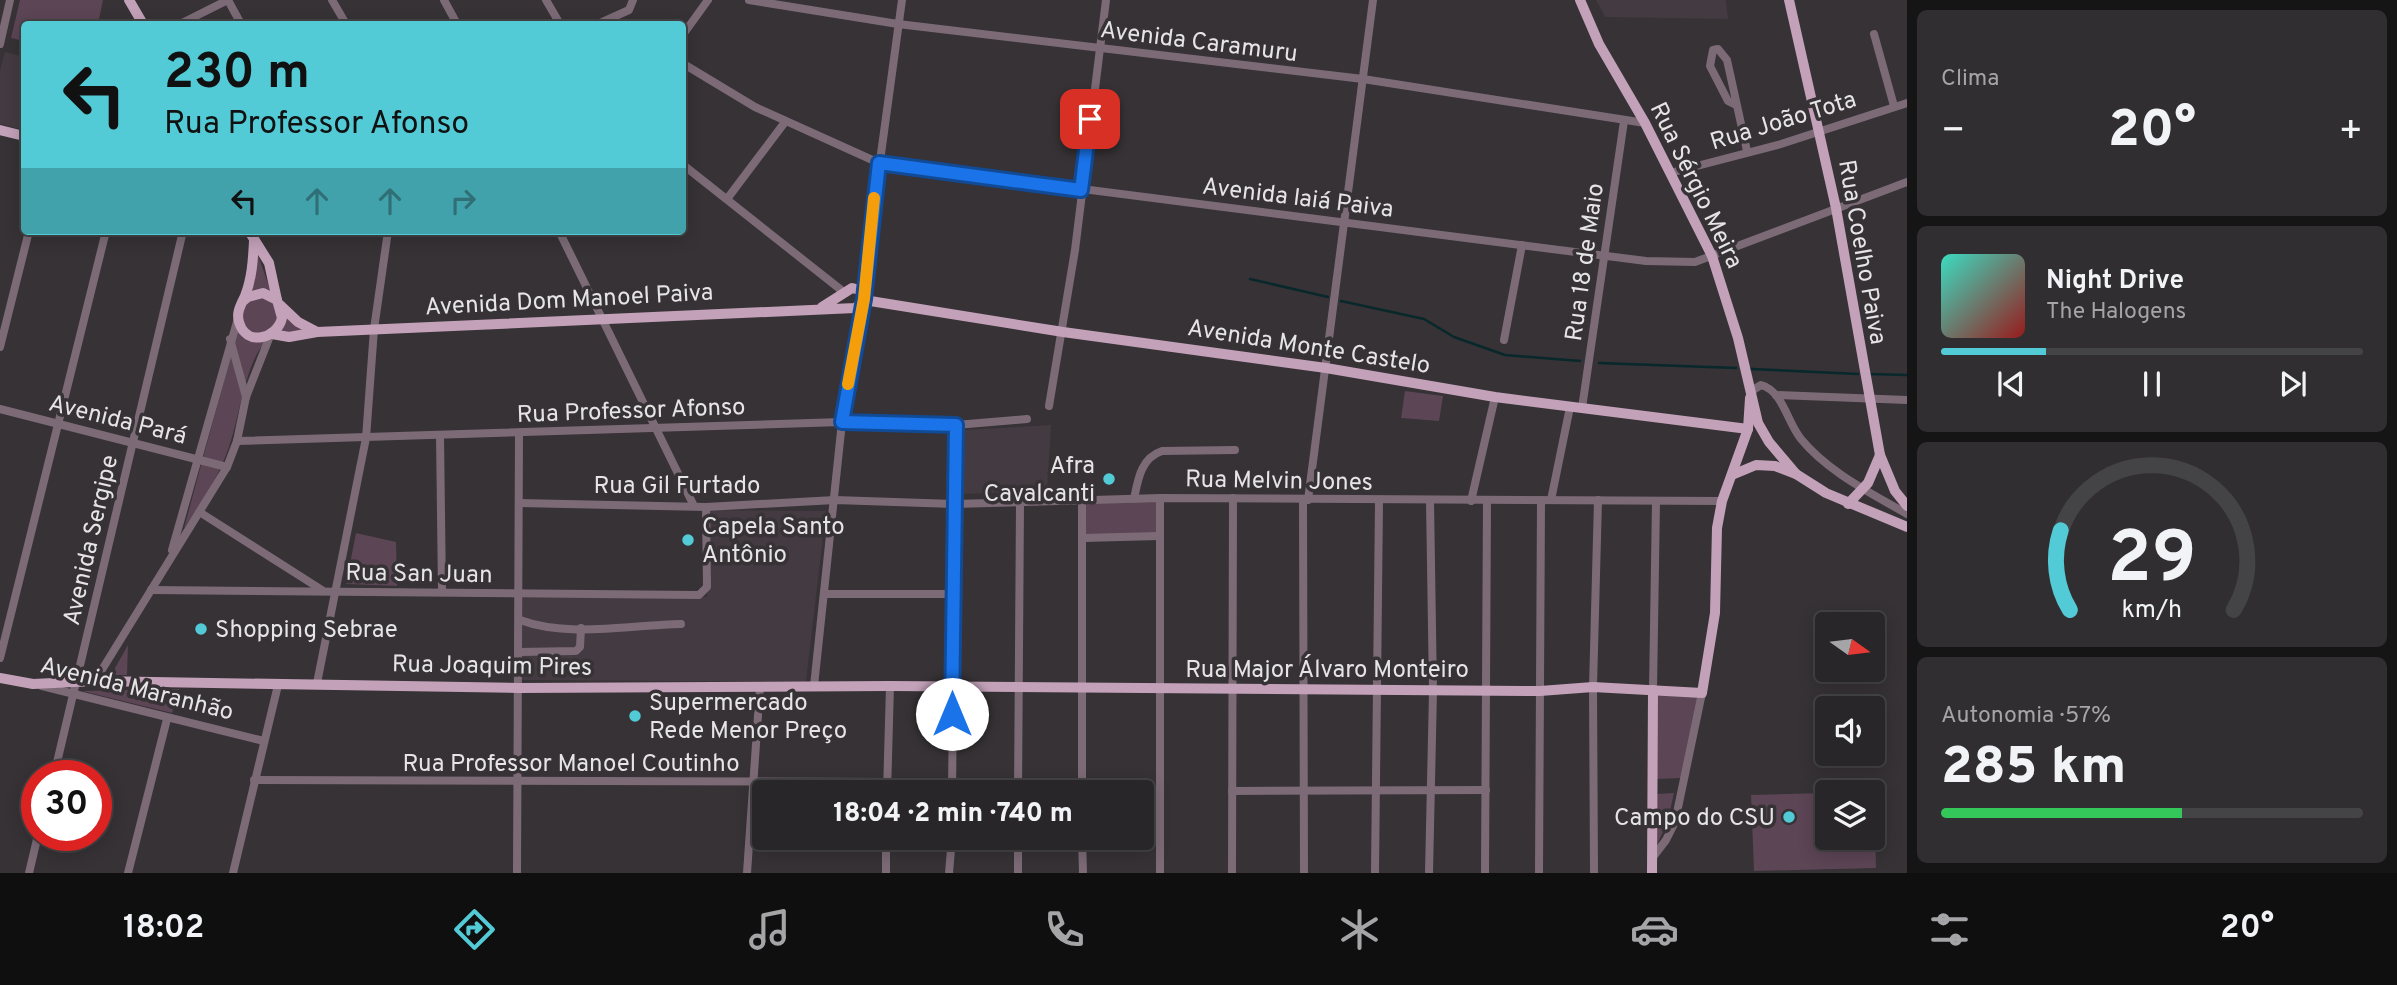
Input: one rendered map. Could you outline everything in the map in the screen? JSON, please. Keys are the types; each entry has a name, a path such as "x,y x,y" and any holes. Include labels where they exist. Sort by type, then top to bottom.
{"main road":[{"path":"129,0 141,21"},
{"name":"Rua Sérgio Meira","path":"1580,0 1599,44 1645,123 1712,256 1738,338 1750,398"},
{"name":"Rua Coelho Paiva","path":"1789,0 1836,208 1867,398 1880,455 1895,491 1907,506"},
{"path":"0,130 21,135"},
{"path":"252,236 269,263 281,324 271,335 252,337 242,329 238,318 251,275 252,236"},
{"path":"242,302 255,293 270,295 298,322 317,332"},
{"name":"Avenida Monte Castelo","path":"854,298 1063,332 1326,368 1495,397 1748,429"},
{"name":"Avenida Dom Manoel Paiva","path":"271,335 289,337 317,332 822,307 854,298"},
{"path":"1702,693 1715,613 1717,528 1722,501 1748,429 1750,398"},
{"path":"1750,398 1769,442 1796,474"},
{"path":"1848,504 1864,488 1880,455"},
{"path":"1732,475 1759,464 1796,474 1848,504 1907,527"},
{"name":"Avenida Maranhão","path":"0,678 33,684"},
{"name":"Rua Joaquim Pires","path":"33,684 95,681 519,688 951,688"},
{"name":"Rua Major Álvaro Monteiro","path":"951,688 1540,691 1593,687 1702,693"},
{"path":"1652,873 1653,690"}],"street":[{"path":"0,44 10,0"},
{"path":"186,21 228,0 239,21"},
{"path":"332,0 344,21"},
{"path":"443,0 455,21"},
{"path":"546,0 558,21"},
{"path":"605,21 629,10 633,0"},
{"path":"686,30 708,0"},
{"name":"Avenida Caramuru","path":"749,0 898,24 1363,79 1645,123"},
{"path":"814,686 842,422 857,331 854,298 865,266 902,0"},
{"path":"1049,406 1063,332 1106,0"},
{"path":"1304,873 1306,500 1326,368 1373,0"},
{"path":"1874,34 1894,106"},
{"path":"1736,105 1728,101 1710,66 1713,50 1718,49 1727,60 1747,151"},
{"name":"Avenida Iaiá Paiva","path":"686,66 729,94 879,163 1606,256 1683,263 1712,256 1907,182"},
{"name":"Rua João Tota","path":"1670,173 1907,103"},
{"name":"Rua 18 de Maio","path":"1539,873 1540,691 1546,500 1576,408 1606,256 1624,121"},
{"path":"727,199 785,122"},
{"path":"686,167 854,298"},
{"path":"0,347 28,235"},
{"path":"0,658 105,235"},
{"name":"Avenida Sergipe","path":"58,760 182,235"},
{"path":"317,683 366,438 374,329 387,235"},
{"path":"561,235 694,506"},
{"path":"1504,340 1522,245"},
{"path":"170,557 230,338 238,318"},
{"path":"95,681 227,467 237,440 246,397 271,335"},
{"path":"230,338 246,397"},
{"path":"1750,398 1753,390 1760,385 1776,395 1907,400"},
{"path":"1776,395 1796,433 1807,446 1864,488 1907,514"},
{"path":"1471,501 1495,397"},
{"name":"Avenida Pará","path":"0,410 227,467"},
{"name":"Rua Professor Afonso","path":"237,440 519,434 842,422 956,425 1027,419"},
{"path":"952,780 956,425"},
{"path":"517,873 519,434"},
{"path":"440,435 442,592"},
{"path":"1134,499 1142,470 1153,454 1162,451 1235,450"},
{"path":"1160,498 1160,873"},
{"name":"Rua Melvin Jones","path":"835,500 954,504 1160,498 1722,501"},
{"path":"1232,873 1233,498"},
{"name":"Rua Gil Furtado","path":"519,503 706,507 835,500"},
{"path":"1485,873 1488,500"},
{"path":"1594,873 1593,687 1598,500"},
{"path":"1375,873 1379,501"},
{"path":"1429,873 1433,691 1430,501"},
{"path":"1082,502 1082,780"},
{"path":"1653,690 1656,502"},
{"path":"1018,780 1020,503"},
{"name":"Rua San Juan","path":"151,590 703,594 706,591 706,507"},
{"path":"201,513 321,590"},
{"path":"1083,538 1159,536"},
{"path":"824,594 952,594"},
{"path":"520,620 533,625 581,628 681,624"},
{"path":"519,652 576,651 580,647 581,628"},
{"name":"Avenida Maranhão","path":"33,684 264,741"},
{"path":"233,873 278,685"},
{"path":"887,780 890,686"},
{"path":"753,780 760,687"},
{"path":"1653,857 1675,822 1702,693"},
{"path":"128,873 167,719"},
{"name":"Rua Professor Manoel Coutinho","path":"254,780 752,783"},
{"path":"1232,791 1486,790"},
{"path":"747,873 752,798"},
{"path":"1154,828 1160,828"},
{"path":"886,850 886,873"},
{"path":"949,873 951,850"},
{"path":"1018,850 1018,873"},
{"path":"1082,850 1083,873"},
{"path":"29,873 34,851"}],"shaded area":[{"path":"20,0 103,0 99,21 21,21 21,40 11,38"},
{"path":"1596,0 1726,0 1728,19 1605,17"},
{"path":"5,52 21,56 21,129 0,124 0,71"},
{"path":"258,255 277,309 303,331 271,338 257,353 232,437 218,473 184,528"},
{"path":"1405,391 1443,396 1439,421 1401,418"},
{"path":"1051,425 1047,491 960,494 963,430"},
{"path":"1160,498 1159,536 1083,538 1084,501"},
{"path":"710,510 826,511 806,682 522,680 520,598 707,597"},
{"path":"356,533 396,542 397,586 346,584"},
{"path":"128,645 127,675 115,675 115,668"},
{"path":"179,689 172,713 82,691"},
{"path":"1657,694 1698,697 1681,778 1657,779"},
{"path":"1674,793 1667,824 1656,846 1657,794"},
{"name":"Campo do CSU","path":"1815,793 1815,850 1876,850 1876,868 1754,871 1751,795"}],"waterway":[{"path":"1250,279 1328,297"},
{"path":"1341,301 1424,319 1454,337 1505,355 1580,361"},
{"path":"1599,363 1736,368"},
{"path":"1751,369 1858,374"},
{"path":"1868,374 1907,375"}],"slow traffic":[{"path":"848,384 864,299 862,293 874,198"}],"place":[{"name":"Afra Cavalcanti","path":"1109,479"},
{"name":"Capela Santo Antônio","path":"688,540"},
{"name":"Shopping Sebrae","path":"201,629"},
{"name":"Supermercado Rede Menor Preço","path":"635,716"},
{"name":"Campo do CSU","path":"1789,817"}],"route":[{"path":"952,714 956,425 842,422 864,299 862,293 879,163 1081,190 1090,119"}]}
